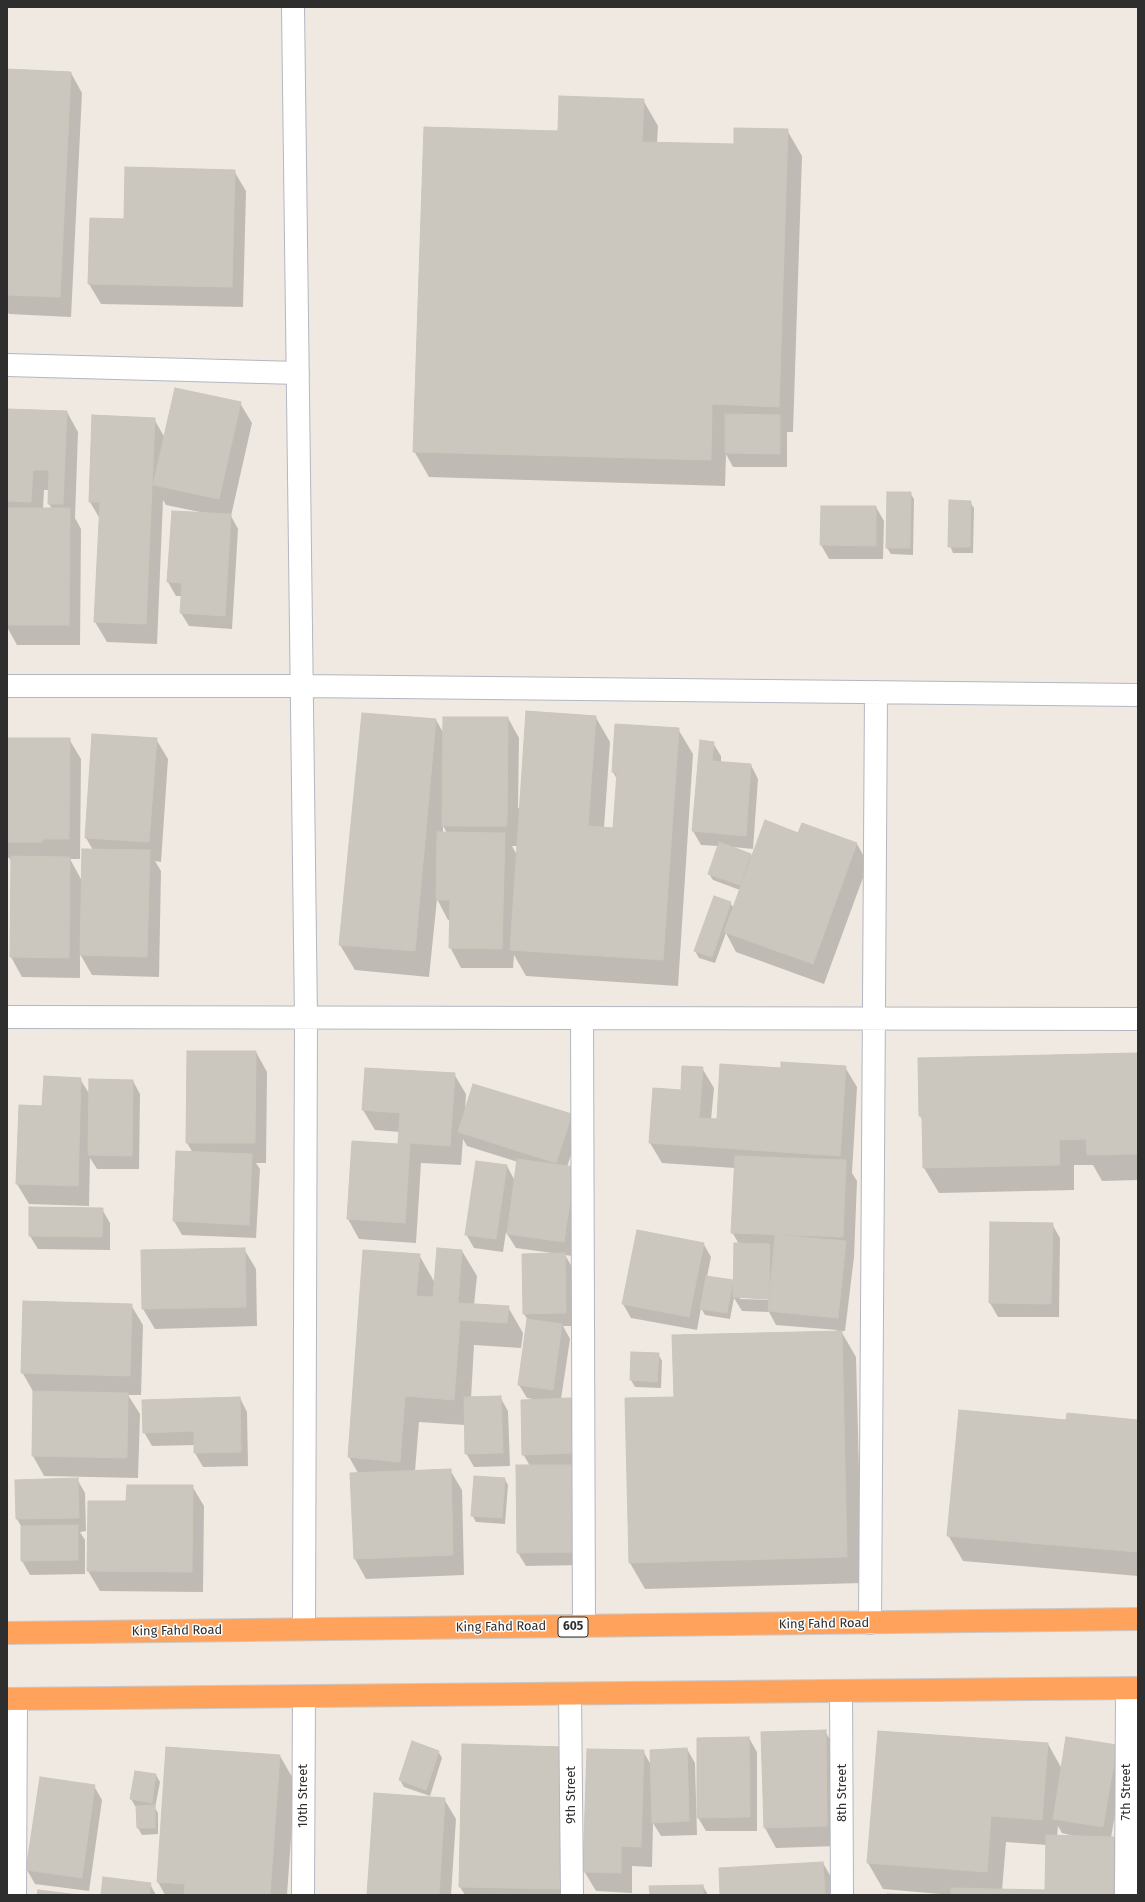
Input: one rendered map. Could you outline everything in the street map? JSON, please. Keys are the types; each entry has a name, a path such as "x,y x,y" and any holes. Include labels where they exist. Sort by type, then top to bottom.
{"highway":[{"name":"King Fahd Road","path":"7,1633 1138,1619"},
{"path":"11,1699 1132,1688"}],"street":[{"path":"293,7 306,1018 304,1629"},
{"path":"7,365 298,373"},
{"path":"7,686 302,686 1138,695"},
{"path":"870,1623 876,692"},
{"path":"7,1017 1138,1019"},
{"path":"582,1018 584,1626"},
{"name":"7th Street","path":"1126,1895 1132,1688"},
{"name":"8th Street","path":"841,1691 842,1895"},
{"name":"9th Street","path":"570,1694 572,1895"},
{"name":"10th Street","path":"303,1895 304,1697"},
{"path":"11,1699 15,1895"}],"building":[{"path":"7,69 71,72 60,297 7,295"},
{"path":"559,96 644,99 642,142 734,144 734,128 788,129 779,407 712,404 711,460 413,452 424,127 558,131"},
{"path":"125,167 235,170 232,287 88,284 90,218 124,219"},
{"path":"175,388 241,402 219,499 153,485"},
{"path":"7,409 67,411 63,504 48,504 49,470 33,470 31,502 7,501"},
{"path":"725,414 780,415 780,454 725,453"},
{"path":"92,415 155,418 146,624 94,622 100,502 89,502"},
{"path":"887,492 911,492 910,548 886,548"},
{"path":"949,500 971,501 970,547 948,547"},
{"path":"821,506 876,506 876,546 820,545"},
{"path":"7,508 70,508 69,625 7,625"},
{"path":"172,511 231,514 225,616 180,613 182,583 167,582"},
{"path":"526,711 596,716 588,826 613,828 617,773 612,772 615,724 679,728 663,960 510,950"},
{"path":"362,713 436,719 415,951 339,945"},
{"path":"443,717 508,717 507,826 442,826"},
{"path":"92,734 157,738 149,842 85,838"},
{"path":"7,738 70,738 69,839 42,839 43,842 7,842"},
{"path":"700,740 714,742 712,761 751,764 746,836 692,831"},
{"path":"765,820 798,833 802,823 857,843 813,964 724,932"},
{"path":"437,832 505,833 502,949 449,948 450,900 436,900"},
{"path":"719,842 751,854 740,885 708,874"},
{"path":"82,849 150,850 147,957 80,955"},
{"path":"11,856 70,857 69,958 10,957"},
{"path":"714,896 731,902 712,957 694,951"},
{"path":"187,1051 256,1051 255,1143 186,1143"},
{"path":"1138,1053 1138,1154 1087,1155 1086,1139 1059,1140 1060,1165 923,1168 922,1116 919,1116 918,1058"},
{"path":"781,1062 846,1066 840,1156 649,1143 653,1088 681,1090 682,1066 703,1067 699,1118 717,1119 720,1064 781,1068"},
{"path":"365,1068 455,1073 450,1146 410,1143 405,1223 347,1219 352,1141 398,1144 400,1113 362,1110"},
{"path":"44,1076 81,1078 78,1186 16,1184 19,1105 42,1106"},
{"path":"89,1079 133,1080 132,1156 88,1155"},
{"path":"473,1084 572,1114 556,1163 458,1132"},
{"path":"176,1151 252,1154 249,1225 173,1221"},
{"path":"735,1156 846,1160 843,1237 731,1233"},
{"path":"517,1159 575,1167 564,1242 507,1234"},
{"path":"476,1161 507,1165 496,1239 465,1235"},
{"path":"29,1207 103,1208 102,1237 29,1236"},
{"path":"990,1222 1053,1223 1051,1304 989,1303"},
{"path":"637,1230 704,1243 689,1317 622,1304"},
{"path":"775,1235 846,1241 838,1318 768,1311"},
{"path":"734,1243 770,1244 769,1299 733,1297"},
{"path":"245,1248 246,1307 142,1309 141,1250"},
{"path":"437,1248 462,1250 458,1303 509,1306 507,1323 460,1320 454,1400 405,1396 400,1462 348,1457 363,1250 420,1254 416,1296 433,1297"},
{"path":"565,1253 566,1313 523,1314 522,1254"},
{"path":"706,1276 733,1280 727,1313 700,1309"},
{"path":"23,1301 132,1304 130,1376 21,1373"},
{"path":"527,1319 562,1324 553,1390 518,1385"},
{"path":"842,1331 847,1557 629,1563 625,1398 674,1397 672,1335"},
{"path":"631,1352 659,1353 657,1382 630,1380"},
{"path":"33,1391 128,1393 127,1458 32,1456"},
{"path":"501,1396 503,1453 465,1454 464,1397"},
{"path":"240,1397 241,1452 194,1453 194,1431 143,1433 142,1400"},
{"path":"571,1398 573,1453 522,1455 521,1400"},
{"path":"959,1410 1066,1420 1067,1413 1138,1420 1138,1552 947,1536"},
{"path":"516,1465 574,1465 575,1552 517,1553"},
{"path":"451,1469 453,1555 354,1559 350,1473"},
{"path":"474,1476 505,1478 502,1518 471,1516"},
{"path":"78,1478 79,1518 16,1519 15,1480"},
{"path":"127,1485 193,1485 192,1572 87,1571 88,1501 126,1501"},
{"path":"78,1525 78,1560 21,1561 21,1526"},
{"path":"826,1730 827,1826 764,1828 761,1732"},
{"path":"878,1731 1048,1743 1042,1820 991,1816 987,1872 867,1863"},
{"path":"749,1737 750,1817 697,1818 697,1738"},
{"path":"1066,1737 1117,1745 1103,1827 1053,1819"},
{"path":"412,1741 439,1751 426,1790 399,1780"},
{"path":"462,1744 564,1747 562,1889 459,1887"},
{"path":"166,1747 280,1755 270,1895 184,1895 185,1884 157,1882"},
{"path":"687,1748 689,1821 652,1823 650,1750"},
{"path":"587,1749 644,1750 641,1847 621,1846 621,1873 583,1872"},
{"path":"135,1771 156,1774 152,1803 130,1799"},
{"path":"40,1777 95,1785 82,1878 26,1870"},
{"path":"374,1793 445,1798 439,1895 367,1895"},
{"path":"155,1805 155,1828 137,1828 136,1806"},
{"path":"1046,1835 1114,1837 1113,1895 951,1895 951,1888 1045,1890"},
{"path":"823,1862 825,1895 720,1895 719,1868"},
{"path":"103,1877 151,1883 149,1895 101,1895"},
{"path":"703,1885 703,1895 650,1895 649,1886"},
{"path":"38,1890 79,1895 37,1895"},
{"path":"887,1894 932,1895 887,1895"}]}
